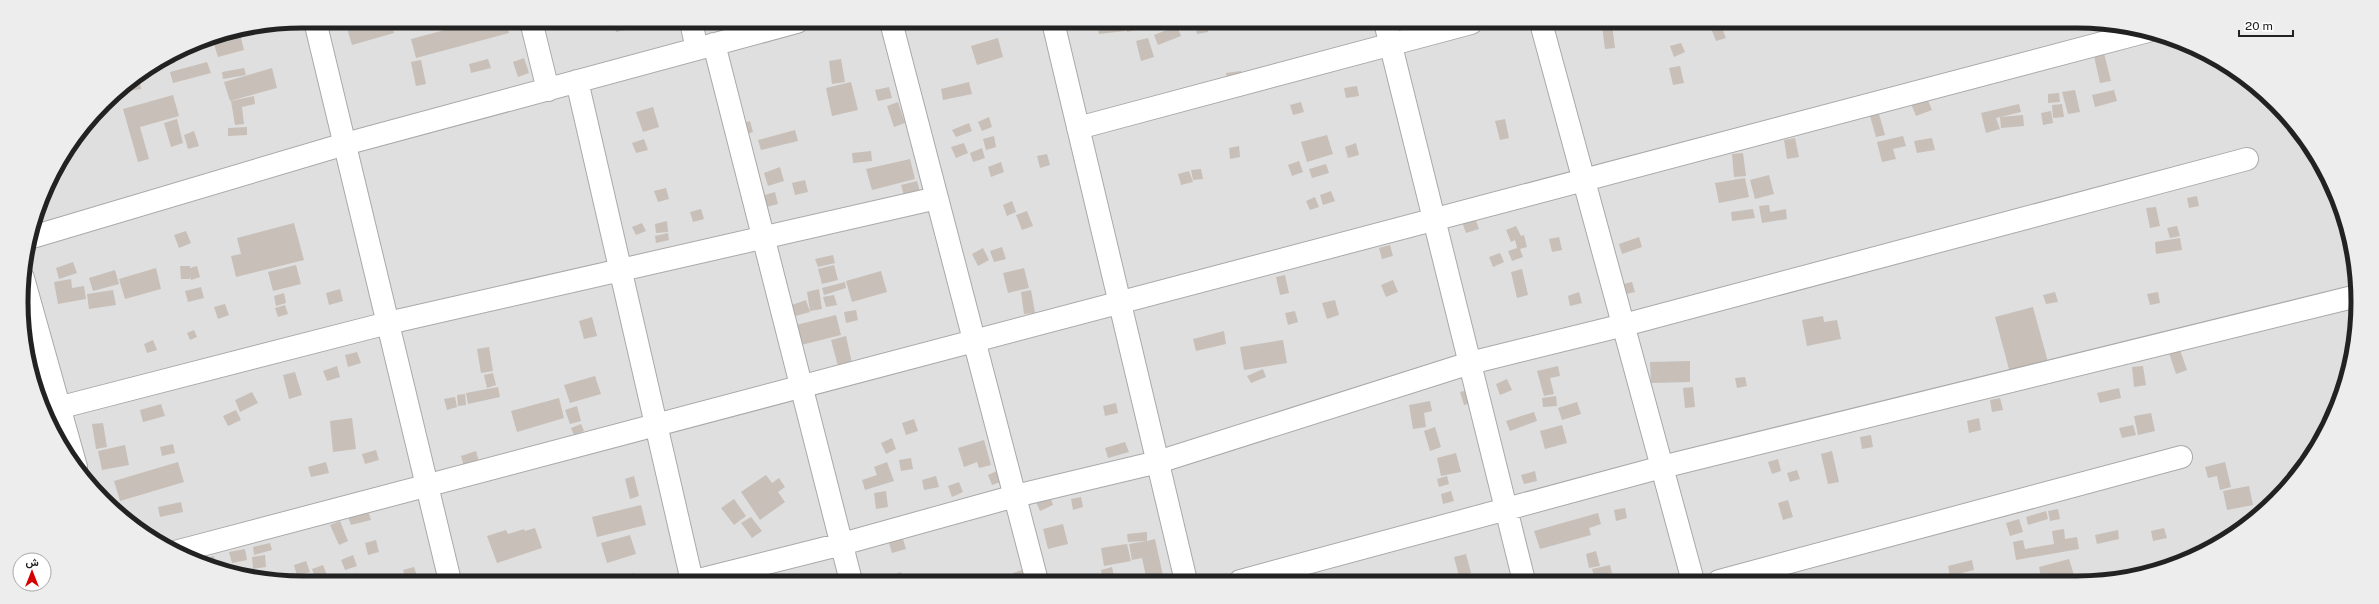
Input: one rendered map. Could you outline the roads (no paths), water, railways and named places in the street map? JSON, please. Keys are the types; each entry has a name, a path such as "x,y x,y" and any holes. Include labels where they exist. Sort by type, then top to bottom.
{"street":[{"path":"317,28 449,576"},
{"path":"533,28 548,90"},
{"path":"694,28 705,47 763,238 850,576"},
{"path":"36,236 345,144 775,28"},
{"path":"893,28 1036,576"},
{"path":"1054,28 1185,576"},
{"path":"1386,28 1523,576"},
{"path":"1078,128 1452,28"},
{"path":"1543,28 1693,576"},
{"path":"184,550 2136,34"},
{"path":"577,82 692,576"},
{"path":"713,576 842,544 1015,496 1158,462 1470,364 1624,325 2247,159"},
{"path":"53,410 388,323 937,198"},
{"path":"1259,576 1662,467 2351,298"},
{"path":"28,304 53,410 64,437"},
{"path":"1738,576 2181,457"}]}
